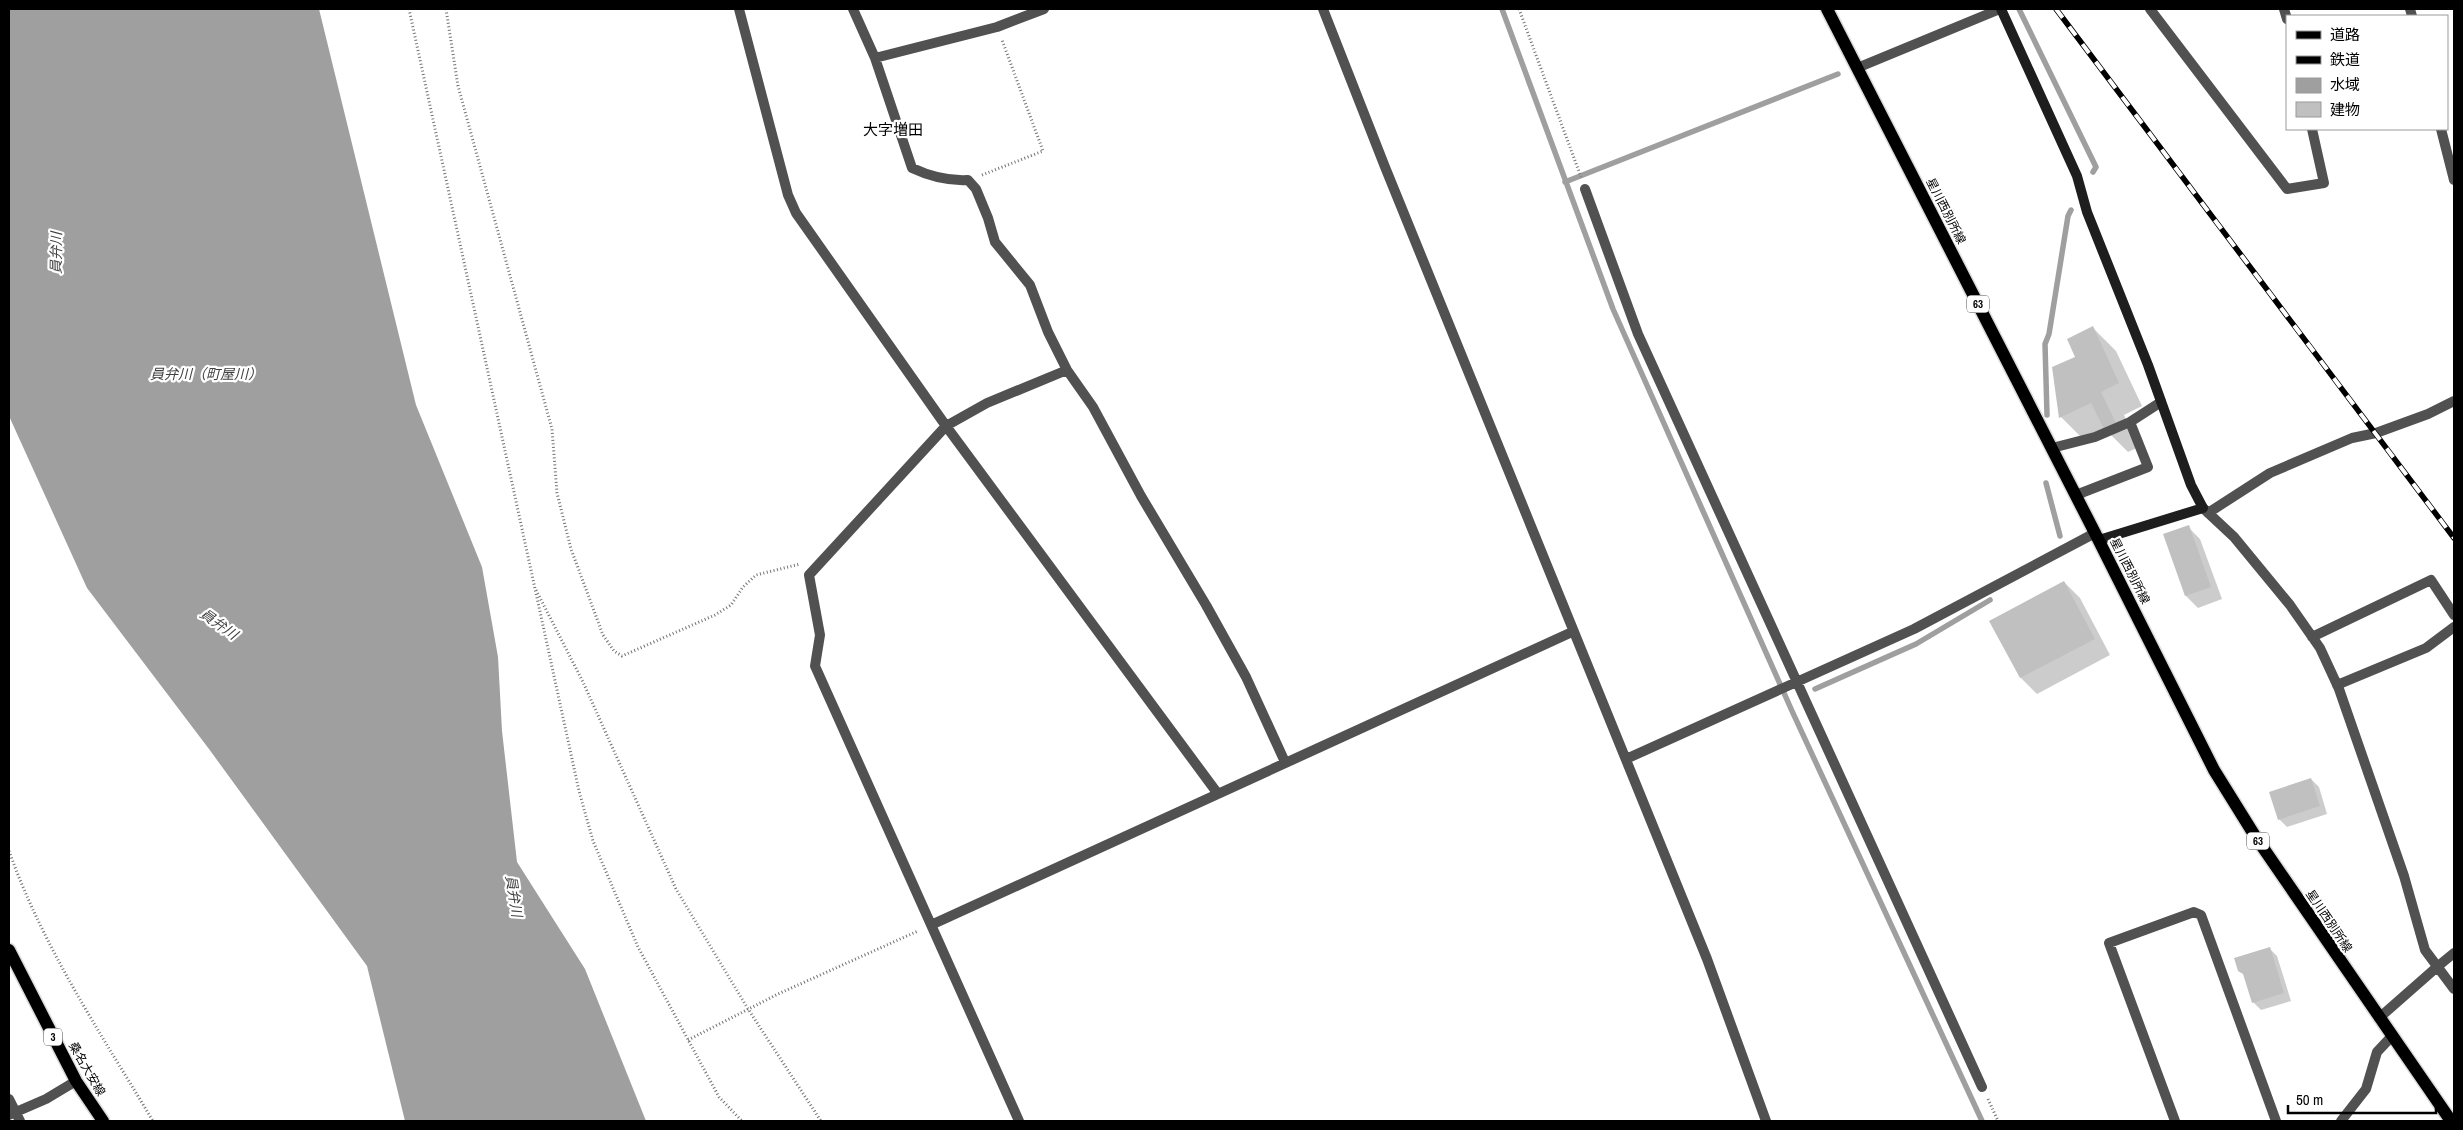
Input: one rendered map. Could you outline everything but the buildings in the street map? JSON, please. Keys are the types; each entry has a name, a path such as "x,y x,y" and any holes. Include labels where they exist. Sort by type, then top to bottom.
{"main road":[{"name":"星川西別所線","path":"1827,9 2097,536 2214,770 2255,836 2451,1121"},
{"name":"桑名大安線","path":"9,950 76,1081 103,1121"}],"street":[{"path":"739,9 788,195 796,214 946,426 1218,794"},
{"path":"853,9 875,58 912,168 925,174 957,180 968,180 976,189 995,242 1030,285 1048,332 1067,370 1093,407 1141,496 1206,605 1246,677 1285,762"},
{"path":"875,58 997,27 1044,9"},
{"path":"1323,9 1388,176 1572,632 1707,959 1766,1121"},
{"path":"1857,68 2000,9 2078,176 2087,212 2161,402 2191,485 2206,511 2234,537 2290,605 2312,637 2337,685 2404,876 2425,950 2454,989"},
{"path":"2150,9 2287,189 2324,183 2312,130"},
{"path":"2441,130 2454,180"},
{"path":"1585,189 1638,334 1795,682 1982,1087"},
{"path":"1019,1121 815,666 820,635 809,575 946,426 987,403 1067,370"},
{"path":"1626,759 1914,629 2097,536 2206,511 2270,473 2352,438 2420,417 2454,401"},
{"path":"2052,448 2095,437 2130,422 2161,402"},
{"path":"2076,495 2148,466 2130,422"},
{"path":"2312,637 2431,580 2454,615"},
{"path":"2337,685 2426,648 2454,627"},
{"path":"931,925 1572,632"},
{"path":"2175,1121 2108,943 2194,912 2202,915 2276,1121"},
{"path":"2379,1018 2454,953"},
{"path":"2341,1121 2366,1089 2377,1052 2392,1036"},
{"path":"9,1099 15,1116 76,1081"}],"path":[{"path":"409,9 533,584 579,792 593,841 638,947 719,1097 742,1121"},
{"path":"446,9 458,86 552,429 557,493 571,550 604,635 614,651 622,656 715,615 731,605 743,587 756,575 801,564 821,563"},
{"path":"1519,9 1576,164"},
{"path":"968,180 1043,151 997,27"},
{"path":"533,584 583,682 676,889 748,1009 821,1121"},
{"path":"9,851 22,888 78,995 153,1121"},
{"path":"688,1040 748,1009 931,925"},
{"path":"1982,1087 1998,1121"}],"water":[{"name":"員弁川（町屋川）","path":"9,9 319,9 416,405 482,567 498,657 502,731 517,862 585,969 646,1121 405,1121 367,966 209,749 87,588 9,416"}],"waterway":[{"path":"1502,9 1613,309 1792,711 1982,1121"},
{"path":"2019,9 2096,167 2093,172"},
{"path":"1565,182 1838,74"},
{"path":"2047,415 2045,344 2049,334 2068,216 2071,210"},
{"path":"2046,483 2060,536"},
{"path":"1815,689 1916,644 1990,600"}],"railway":[{"path":"2056,9 2454,538"}],"district":[{"name":"大字増田","path":"893,129"}],"water label":[{"name":"員弁川","path":"56,253"},
{"name":"員弁川","path":"219,624"},
{"name":"員弁川","path":"514,896"}]}
